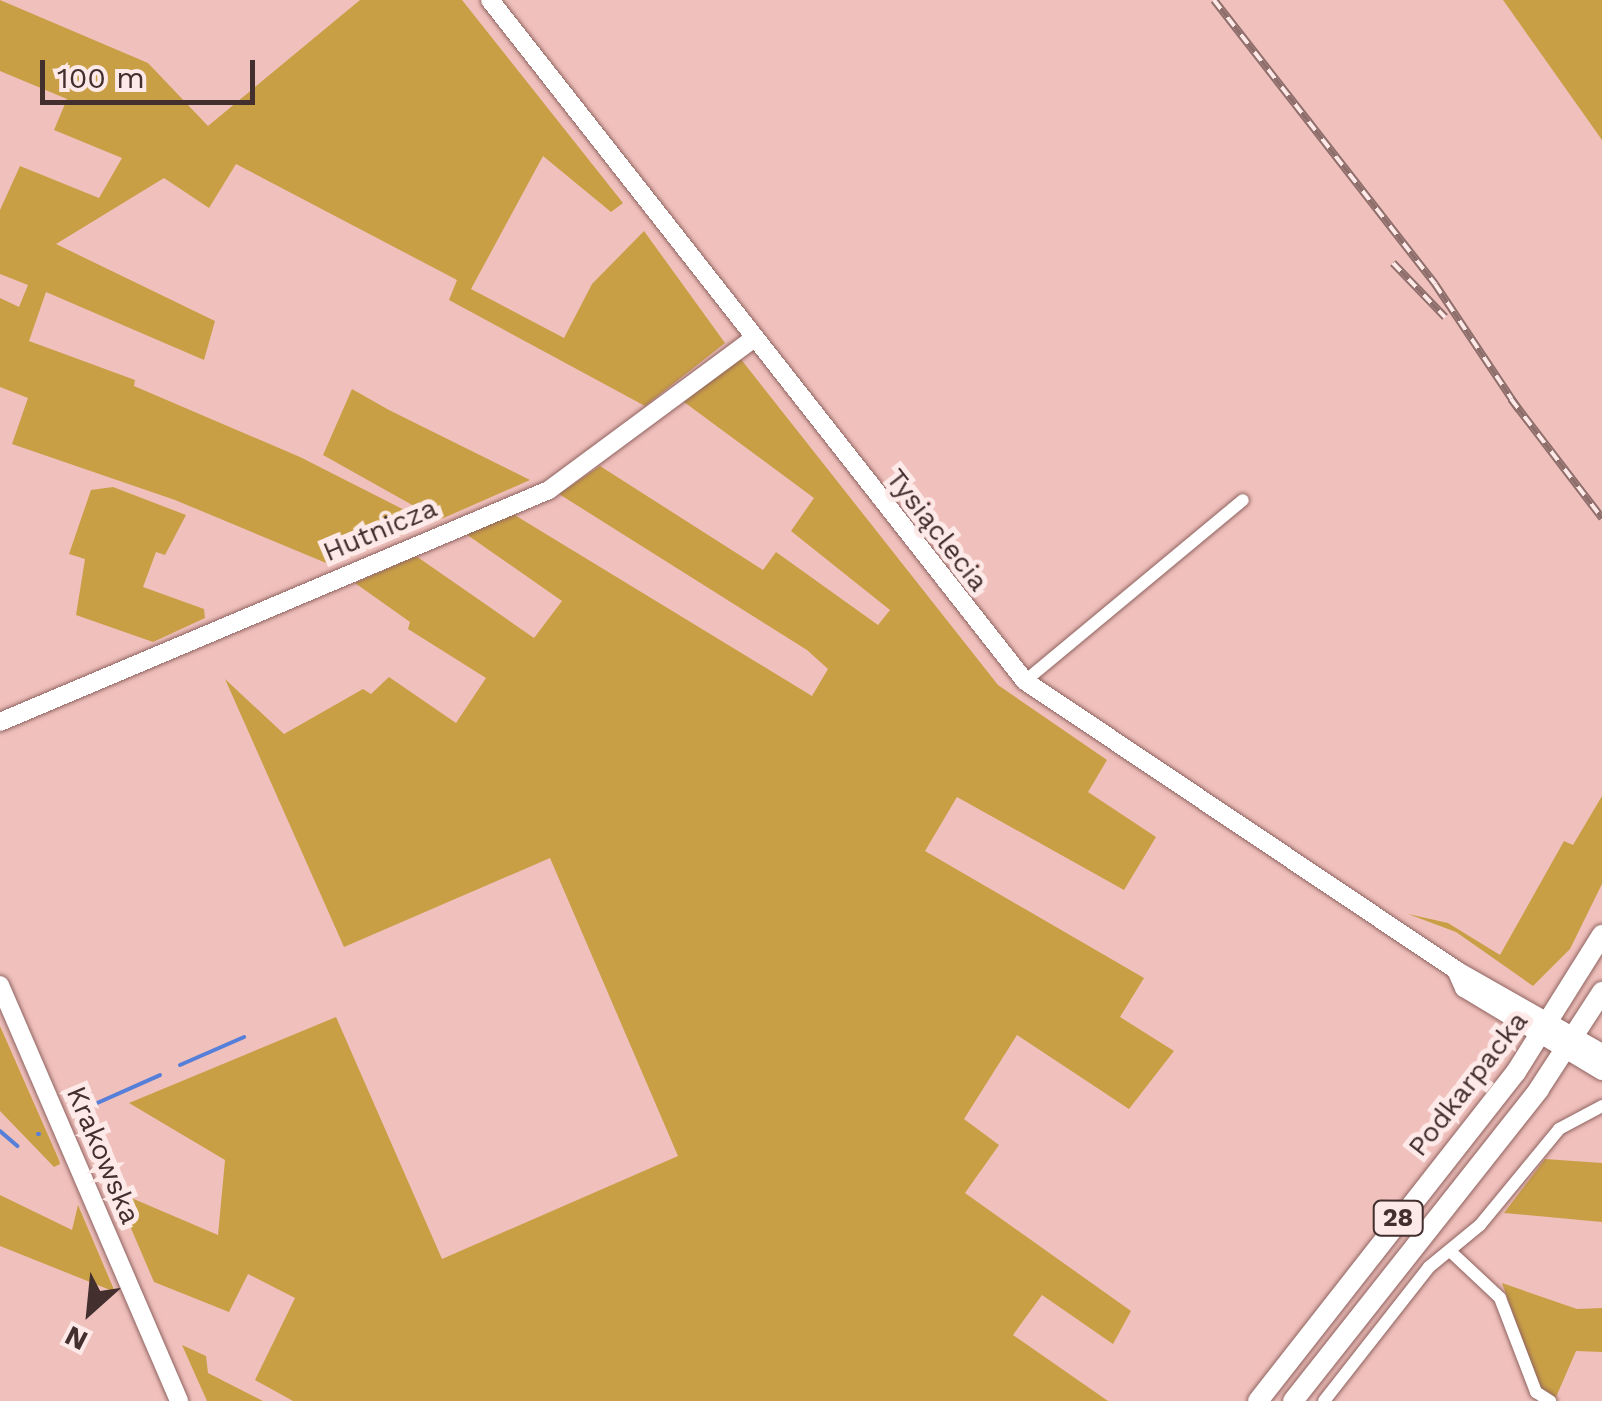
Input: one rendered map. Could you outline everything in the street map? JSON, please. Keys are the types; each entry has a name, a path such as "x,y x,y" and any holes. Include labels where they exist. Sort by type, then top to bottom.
{"main road":[{"name":"Podkarpacka","path":"1258,1401 1546,1029 1602,935"},
{"name":"Podkarpacka","path":"1293,1401 1570,1044 1602,992"}],"street":[{"name":"Tysiąclecia","path":"490,0 1026,681 1456,970 1464,988 1570,1044"},
{"name":"Hutnicza","path":"0,722 549,490 753,338"},
{"path":"1026,681 1242,500"},
{"name":"Krakowska","path":"0,986 178,1401"},
{"path":"1570,1044 1602,1053"},
{"path":"1570,1044 1602,1071"},
{"path":"1324,1401 1429,1267 1480,1225 1559,1128 1602,1106"},
{"path":"1450,1251 1500,1298 1536,1392 1550,1401"}],"shaded area":[{"path":"0,0 148,63 208,126 360,0 462,0 623,203 611,212 543,156 471,289 564,338 592,284 644,231 725,343 645,406 449,300 457,280 236,164 209,208 164,178 56,244 215,321 204,360 46,292 29,341 135,380 134,386 300,457 430,523 331,565 175,500 12,444 28,398 0,387 0,298 19,307 28,285 0,274 0,210 20,166 99,198 122,158 54,130 67,99 0,71"},
{"path":"1503,0 1602,0 1602,140"},
{"path":"740,358 998,685 1107,760 1088,792 1156,837 1124,890 957,797 925,851 1144,978 1120,1017 1174,1051 1129,1109 1017,1035 964,1119 999,1145 965,1193 1131,1311 1113,1344 1042,1295 1013,1335 1108,1401 293,1401 255,1380 295,1298 248,1274 229,1312 154,1282 115,1191 218,1235 225,1160 129,1103 336,1017 442,1259 678,1156 550,858 344,947 225,679 284,734 363,689 371,694 389,677 456,723 486,678 408,629 410,622 355,583 416,556 534,638 562,601 466,534 513,514 812,696 828,669 807,650 559,494 600,466 763,570 776,552 878,625 890,610 791,531 814,498 684,402"},
{"path":"352,389 530,480 439,520 323,455"},
{"path":"113,487 186,515 165,555 156,552 143,587 204,609 205,618 153,642 76,615 85,559 69,554 91,490"},
{"path":"1602,796 1602,884 1570,949 1533,986 1456,932 1408,914 1448,923 1500,955 1564,841 1573,845"},
{"path":"0,1026 59,1160 60,1164 54,1167 0,1111"},
{"path":"1545,1159 1602,1163 1602,1222 1504,1213"},
{"path":"0,1195 72,1230 78,1205 115,1292 0,1246"},
{"path":"1502,1283 1577,1309 1602,1308 1602,1352 1576,1351 1556,1397 1563,1401 1540,1389"},
{"path":"182,1345 206,1356 208,1373 263,1401 207,1401"}],"waterway":[{"path":"180,1065 244,1037"},
{"path":"86,1108 160,1075"},
{"path":"0,1131 17,1146"}],"railway":[{"path":"1214,0 1435,284 1519,410"},
{"path":"1393,263 1445,317"},
{"path":"1511,399 1602,518"}]}
